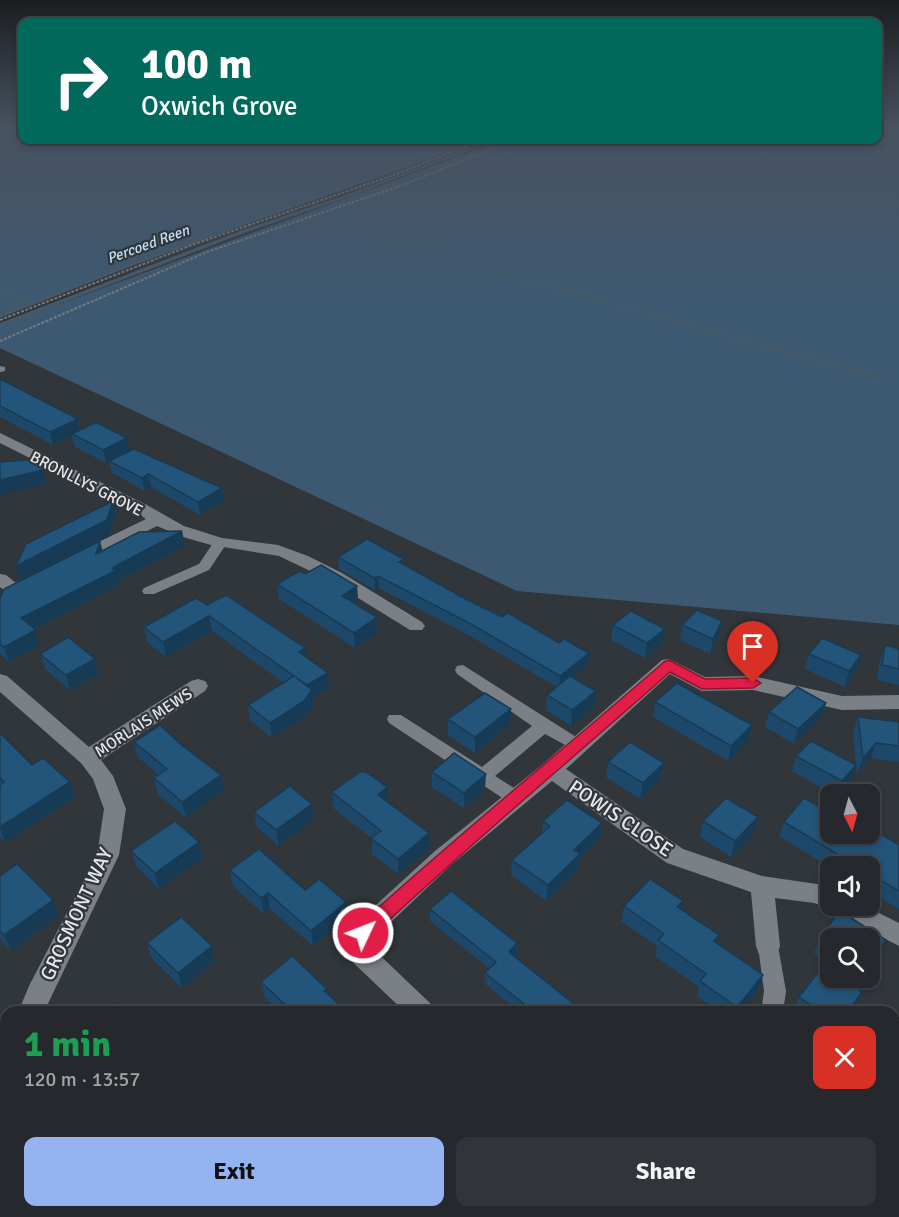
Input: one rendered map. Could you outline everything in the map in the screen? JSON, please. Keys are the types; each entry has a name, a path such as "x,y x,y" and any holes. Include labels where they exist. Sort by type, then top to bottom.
{"street":[{"name":"BRONLLYS GROVE","path":"0,437 139,507 156,520 220,543 283,552 334,576 416,626"},
{"path":"0,454 18,447"},
{"path":"70,564 156,520"},
{"path":"0,579 22,588 0,600"},
{"path":"416,1006 351,944 443,858 551,770 669,665 702,684 753,683 842,703 899,702"},
{"name":"GROSMONT WAY","path":"0,681 88,758 102,776 115,809 108,855 34,1006"},
{"name":"MORLAIS MEWS","path":"88,758 198,686"},
{"name":"POWIS CLOSE","path":"551,770 675,856 762,886 820,895"},
{"path":"762,886 768,946"},
{"path":"862,916 899,935"}],"lane":[{"path":"149,591 204,567 220,543"},
{"path":"463,670 544,726 578,746"},
{"path":"396,719 516,798"},
{"path":"483,776 544,726"},
{"path":"768,946 775,991 772,1006"}],"path":[{"path":"0,320 192,245 363,186"},
{"path":"0,340 207,252 345,207 398,186"}],"shaded area":[{"path":"0,186 353,186 135,263 0,316"},
{"path":"380,186 899,186 899,625 517,591 0,348 0,326"}],"building":[{"path":"0,379 78,419 50,432 0,406"},
{"path":"96,422 127,438 103,450 72,434"},
{"path":"134,449 222,488 198,502 148,474 142,478 109,461"},
{"path":"41,459 43,470 0,480 0,462"},
{"path":"113,501 107,520 16,566 26,544"},
{"path":"182,531 112,568 115,571 21,618 36,630 4,647 0,644 0,598 4,589 100,541 96,554 139,532"},
{"path":"367,539 404,559 399,562 460,596 502,617 508,613 559,643 564,639 589,653 560,676 471,624 378,576 374,578 338,557"},
{"path":"321,565 357,586 342,596 377,617 354,633 277,584 300,571 305,574"},
{"path":"226,595 305,648 299,652 328,673 307,685 209,616 163,642 144,627 196,598 207,605"},
{"path":"697,610 722,621 713,639 682,625"},
{"path":"631,611 665,629 647,643 613,625"},
{"path":"68,637 95,659 66,675 40,654"},
{"path":"822,638 861,655 849,671 809,654"},
{"path":"885,645 899,649 899,669 882,665"},
{"path":"294,676 312,690 304,701 270,723 248,705"},
{"path":"570,676 596,691 572,710 547,695"},
{"path":"677,683 752,725 731,746 655,702"},
{"path":"797,687 826,703 798,729 769,712"},
{"path":"485,693 511,709 475,737 448,719"},
{"path":"858,717 899,722 899,746 876,743 863,758"},
{"path":"160,725 179,743 221,775 182,802 154,778 167,769 134,742"},
{"path":"0,733 32,765 43,758 70,782 0,827 0,785 4,782 0,778"},
{"path":"811,741 856,765 842,781 796,756"},
{"path":"630,742 664,763 643,783 608,762"},
{"path":"454,753 486,774 464,793 432,772"},
{"path":"360,772 366,772 387,787 378,795 429,833 398,859 371,838 381,831 332,792"},
{"path":"290,786 312,804 276,830 254,812"},
{"path":"726,798 758,817 735,841 703,821"},
{"path":"804,798 820,807 820,844 784,822"},
{"path":"567,800 602,823 574,850 580,854 548,885 512,860 550,826 543,821"},
{"path":"175,821 199,842 155,873 131,851"},
{"path":"880,834 899,845 899,891 880,880 880,856 841,856 821,844 880,844"},
{"path":"259,849 305,890 319,879 346,902 311,931 268,893 261,898 230,870"},
{"path":"17,864 53,900 4,935 0,931 0,876"},
{"path":"650,879 683,901 677,907 719,935 714,941 763,975 736,1006 700,981 706,974 658,940 664,934 624,906"},
{"path":"451,891 517,943 509,952 576,1006 526,1006 485,973 496,962 430,909"},
{"path":"836,916 848,916 867,928 827,928"},
{"path":"181,917 212,946 178,973 147,943"},
{"path":"880,936 886,940 880,948"},
{"path":"292,956 327,989 324,991 341,1006 287,1006 261,982"},
{"path":"820,970 820,988 856,988 862,992 852,1006 812,1006 799,997"}],"waterway":[{"path":"0,186 116,202 229,228"},
{"name":"Percoed Reen","path":"31,304 135,263 351,186"},
{"path":"0,325 242,232 374,186"},
{"path":"308,219 880,378"},
{"path":"0,290 31,304"},
{"name":"Percoed Reen","path":"0,316 31,304"}],"route":[{"path":"363,933 443,858 551,770 669,665 702,684 753,683"}]}
